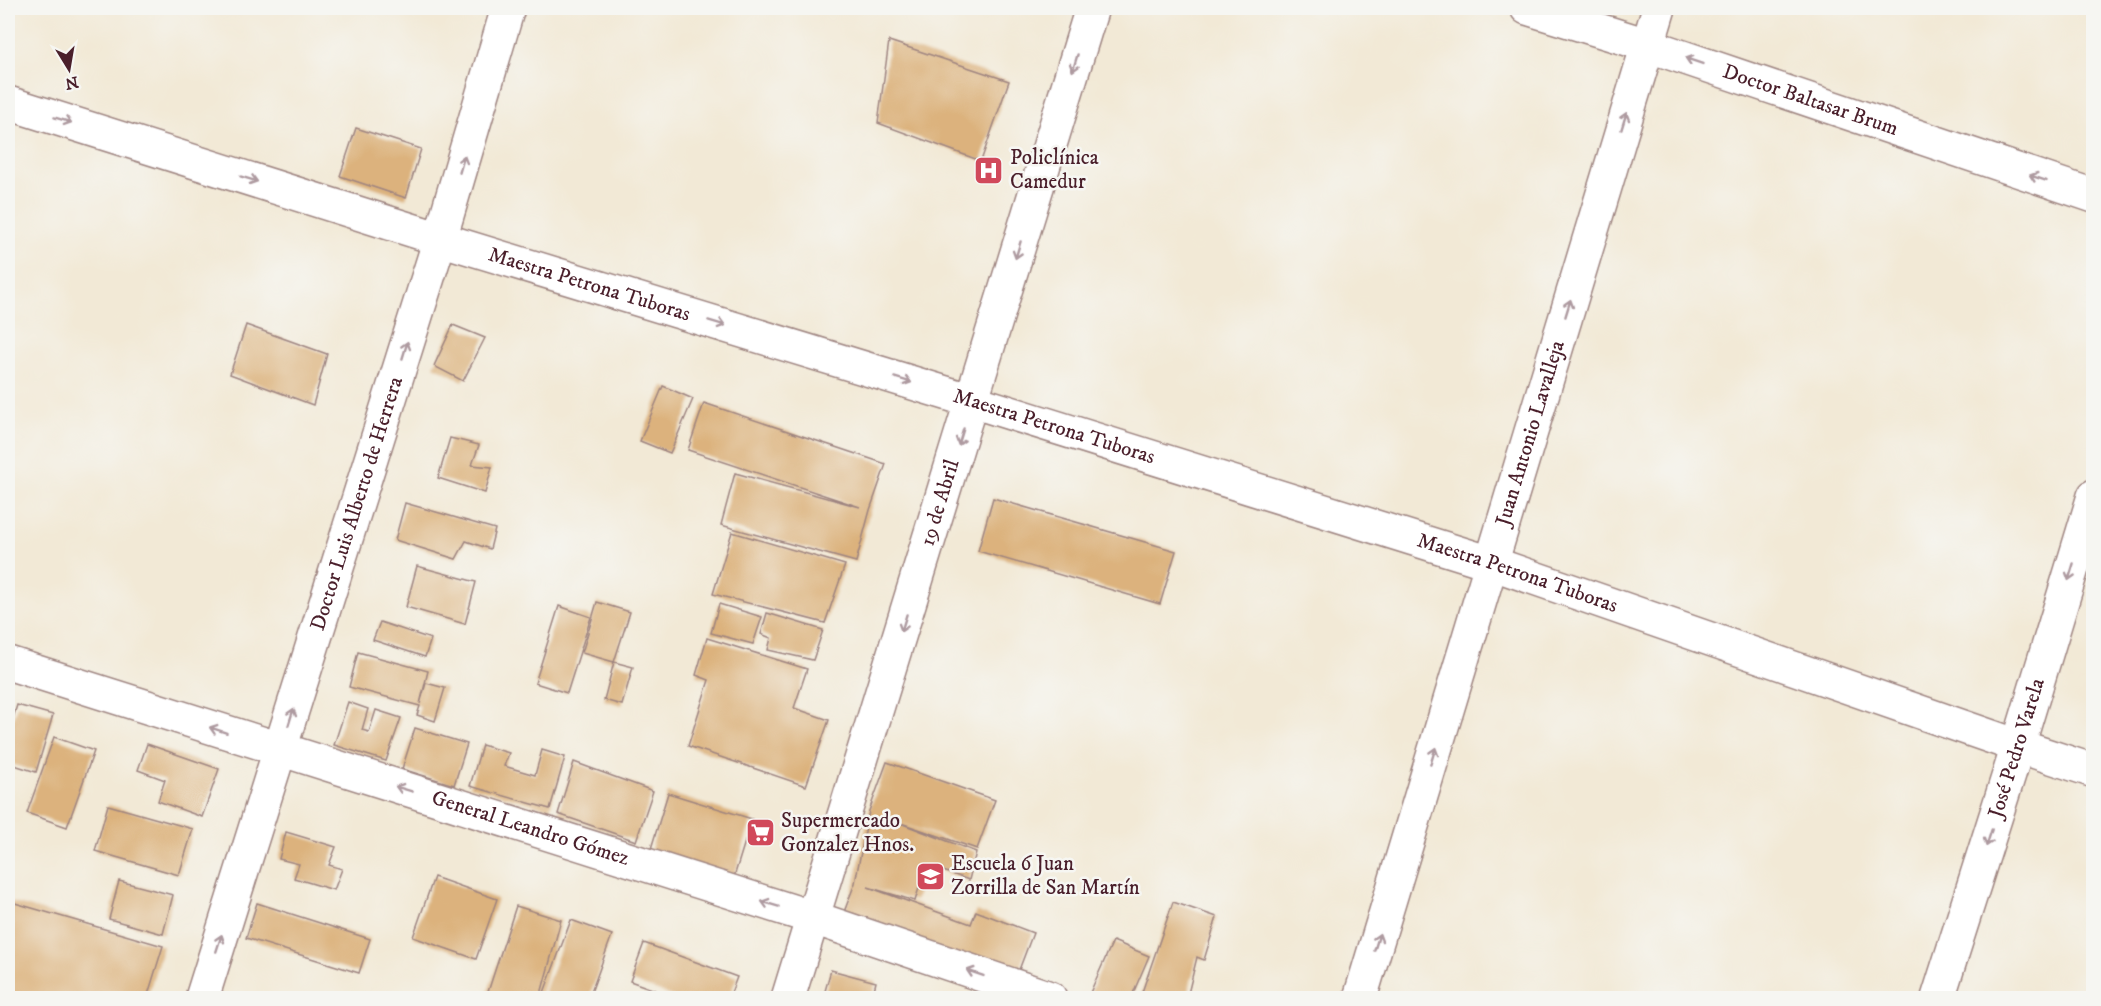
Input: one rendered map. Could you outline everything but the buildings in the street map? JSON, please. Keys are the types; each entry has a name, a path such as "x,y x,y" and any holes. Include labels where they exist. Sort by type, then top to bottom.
{"street":[{"name":"Doctor Luis Alberto de Herrera","path":"202,999 440,239 508,8"},
{"name":"19 de Abril","path":"788,999 1092,8"},
{"name":"Doctor Baltasar Brum","path":"1527,8 1647,45 2094,196"},
{"name":"Juan Antonio Lavalleja","path":"1360,999 1659,8"},
{"name":"Maestra Petrona Tuboras","path":"8,103 440,239 972,401 1491,563 2018,747 2094,771"},
{"name":"José Pedro Varela","path":"1938,999 2094,496"},
{"name":"General Leandro Gómez","path":"8,663 814,918 1050,999"}],"place":[{"name":"Policlínica Camedur","path":"989,170"},
{"name":"Supermercado Gonzalez Hnos.","path":"760,833"},
{"name":"Escuela 6 Juan Zorrilla de San Martín","path":"930,876"}]}
